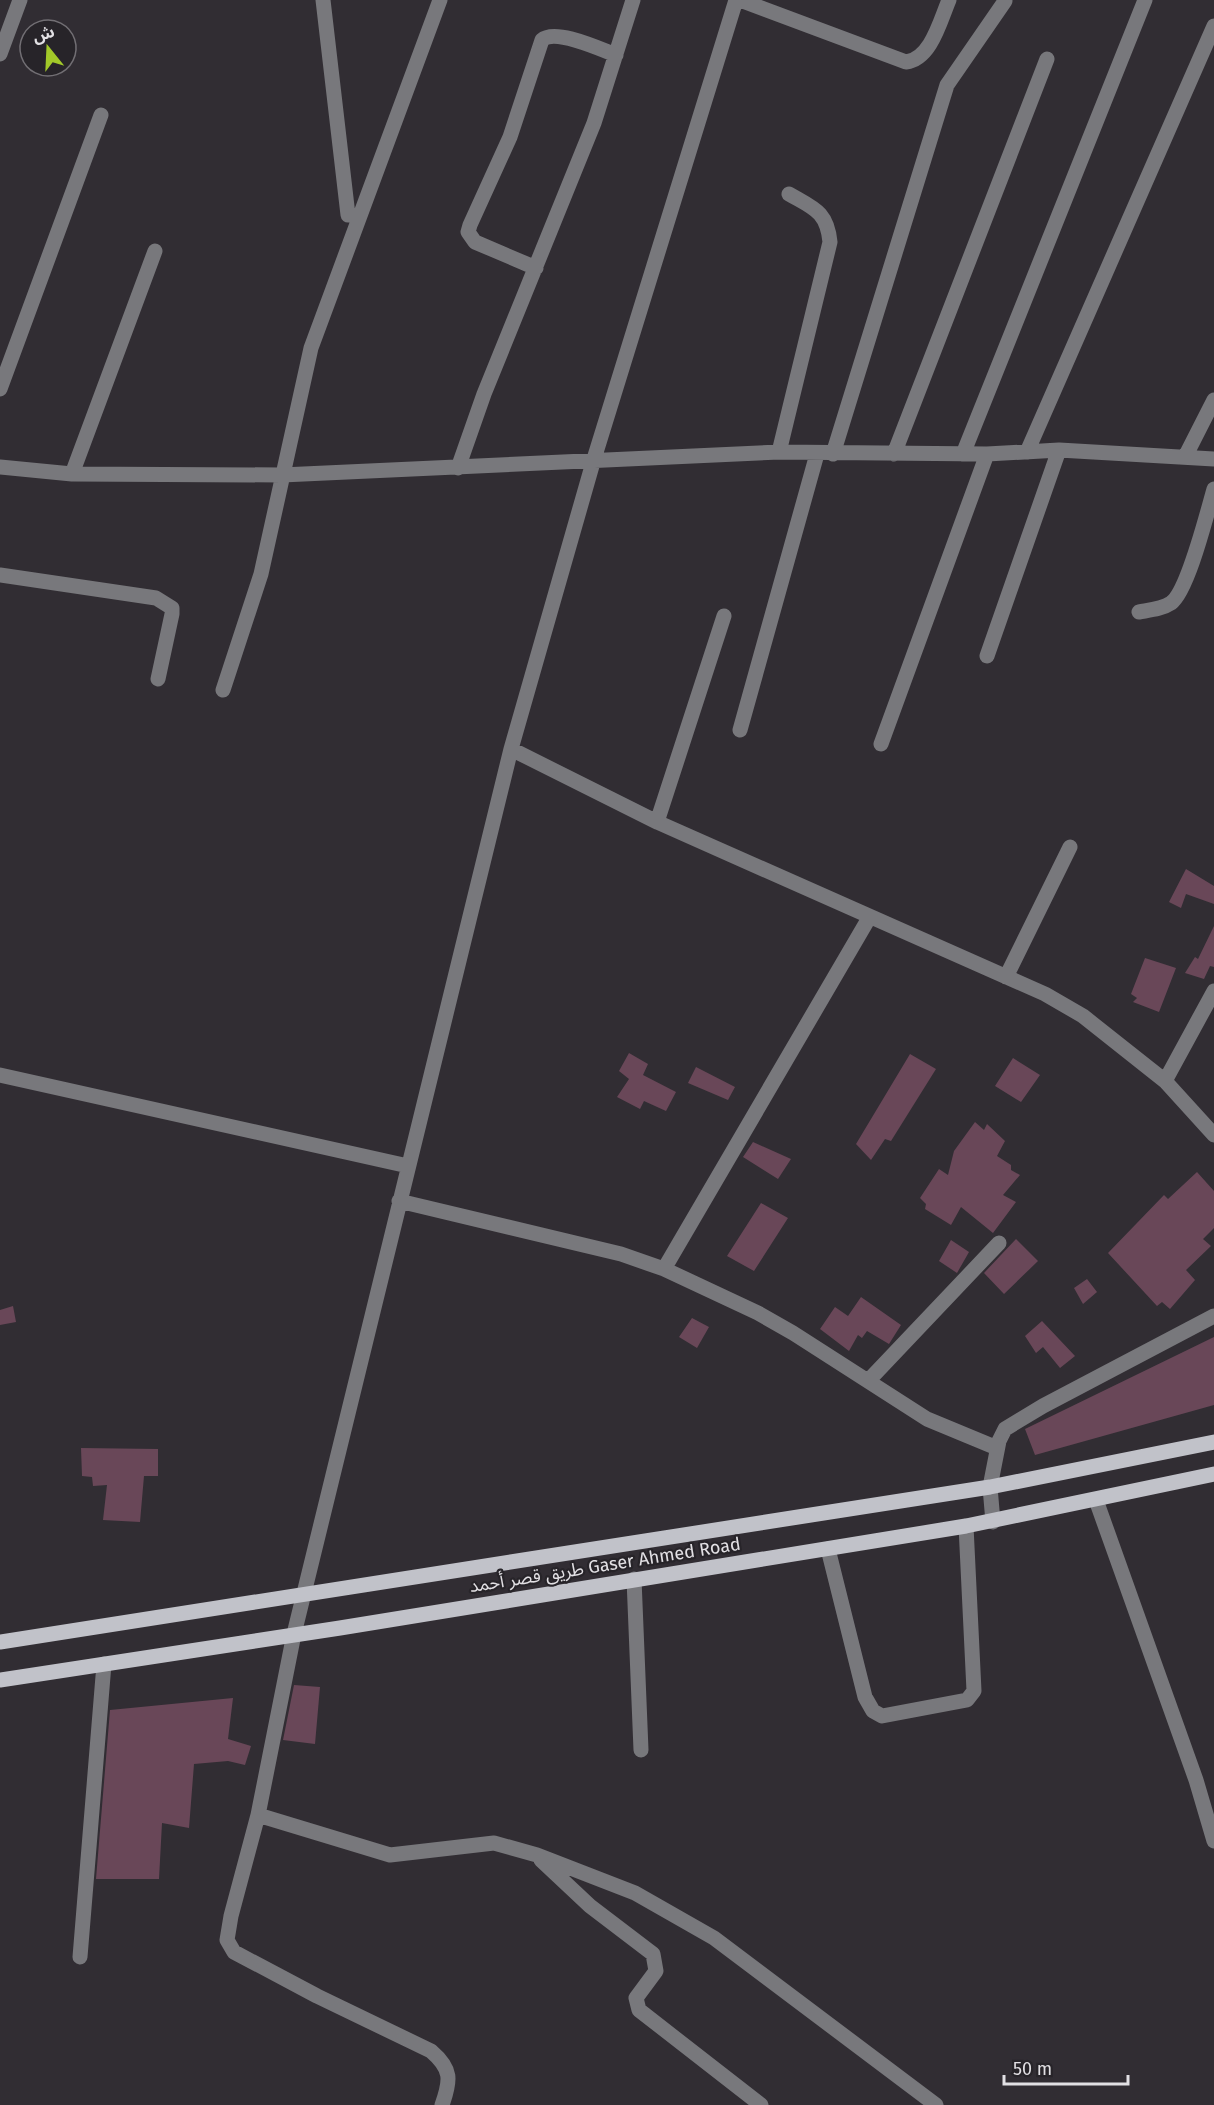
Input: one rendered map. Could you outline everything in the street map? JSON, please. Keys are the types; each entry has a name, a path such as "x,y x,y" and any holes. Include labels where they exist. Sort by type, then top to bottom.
{"main road":[{"name":"طريق قصر أحمد Gaser Ahmed Road","path":"0,1642 990,1487 1214,1442"},
{"name":"طريق قصر أحمد Gaser Ahmed Road","path":"0,1680 993,1522 1214,1474"}],"street":[{"path":"0,54 20,0"},
{"path":"323,0 348,215"},
{"path":"223,690 261,574 311,348 440,0"},
{"path":"459,468 483,394 594,123 633,0"},
{"path":"442,2105 448,2075 442,2061 431,2051 317,1996 234,1952 227,1940 231,1916 258,1815 294,1634 306,1593 399,1201 511,749 594,459 738,0 906,62 916,61 924,53 950,0"},
{"path":"963,454 1145,0"},
{"path":"740,730 825,454 947,86 955,70 1005,1"},
{"path":"1027,452 1214,27"},
{"path":"536,268 475,242 468,232 470,225 510,137 542,40 553,35 565,37 616,55"},
{"path":"894,454 1047,59"},
{"path":"0,389 101,115"},
{"path":"779,452 830,242 827,221 821,213 789,194"},
{"path":"72,474 155,251"},
{"path":"1185,457 1214,400"},
{"path":"987,656 1059,450"},
{"path":"0,468 72,474 282,475 779,452 987,454 1059,450 1214,459"},
{"path":"881,744 987,454"},
{"path":"1139,612 1160,608 1177,597 1185,581 1214,489"},
{"path":"0,574 156,598 166,603 172,608 172,615 158,679"},
{"path":"657,822 724,616"},
{"path":"511,749 657,822 869,918 1045,994 1083,1016 1165,1081 1214,1135"},
{"path":"1006,977 1070,847"},
{"path":"664,1269 869,918"},
{"path":"1165,1081 1214,991"},
{"path":"0,1075 408,1166"},
{"path":"399,1201 621,1254 664,1269 758,1313 869,1380 927,1419 997,1448"},
{"path":"869,1380 999,1243"},
{"path":"993,1522 990,1487 997,1448 1005,1429 1042,1406 1214,1317"},
{"path":"1096,1500 1196,1780 1214,1840"},
{"path":"828,1549 865,1697 873,1711 882,1716 967,1700 972,1697 975,1687 966,1526"},
{"path":"634,1579 641,1750"},
{"path":"80,1957 104,1664"},
{"path":"258,1815 390,1855 494,1843 537,1855 634,1893 714,1938 936,2105"},
{"path":"537,1855 590,1906 652,1954 656,1971 636,1998 639,2010 761,2105"}],"building":[{"path":"1186,869 1214,886 1214,904 1186,894 1181,908 1169,902"},
{"path":"1214,926 1214,967 1210,966 1204,979 1185,973 1195,957 1198,959"},
{"path":"1145,958 1176,968 1159,1012 1133,1002 1137,998 1131,994"},
{"path":"629,1053 648,1064 643,1075 676,1092 666,1111 644,1101 640,1109 617,1097 629,1079 619,1071"},
{"path":"910,1054 936,1069 891,1141 885,1139 871,1160 856,1144"},
{"path":"1013,1058 1040,1075 1021,1102 995,1086"},
{"path":"696,1067 735,1087 728,1100 688,1083"},
{"path":"975,1122 984,1130 987,1124 1005,1141 997,1156 1011,1165 1011,1170 1020,1175 1003,1195 1016,1202 993,1233 961,1207 951,1225 925,1209 926,1204 920,1198 939,1169 948,1175 954,1151"},
{"path":"753,1142 791,1159 778,1179 743,1157"},
{"path":"1197,1172 1214,1191 1214,1228 1203,1239 1211,1246 1186,1270 1195,1280 1170,1309 1162,1302 1157,1306 1108,1253 1164,1195 1168,1199"},
{"path":"761,1203 788,1218 754,1271 727,1256"},
{"path":"1016,1239 1038,1261 1004,1294 984,1273"},
{"path":"951,1240 969,1252 957,1273 939,1261"},
{"path":"1087,1279 1097,1292 1083,1304 1074,1288"},
{"path":"861,1297 901,1325 889,1344 867,1331 862,1338 858,1335 849,1351 820,1329 835,1307 848,1316"},
{"path":"13,1306 16,1322 0,1325 0,1310"},
{"path":"692,1318 709,1327 697,1348 679,1337"},
{"path":"1042,1321 1075,1356 1060,1368 1043,1347 1036,1353 1025,1336"},
{"path":"1214,1337 1214,1405 1035,1455 1025,1429"},
{"path":"81,1448 158,1449 158,1476 144,1476 140,1522 103,1520 107,1485 93,1486 92,1477 82,1476"},
{"path":"294,1685 320,1687 315,1744 283,1740"},
{"path":"233,1698 228,1739 251,1746 245,1765 228,1761 194,1764 189,1828 162,1823 159,1879 96,1879 110,1710"}]}
